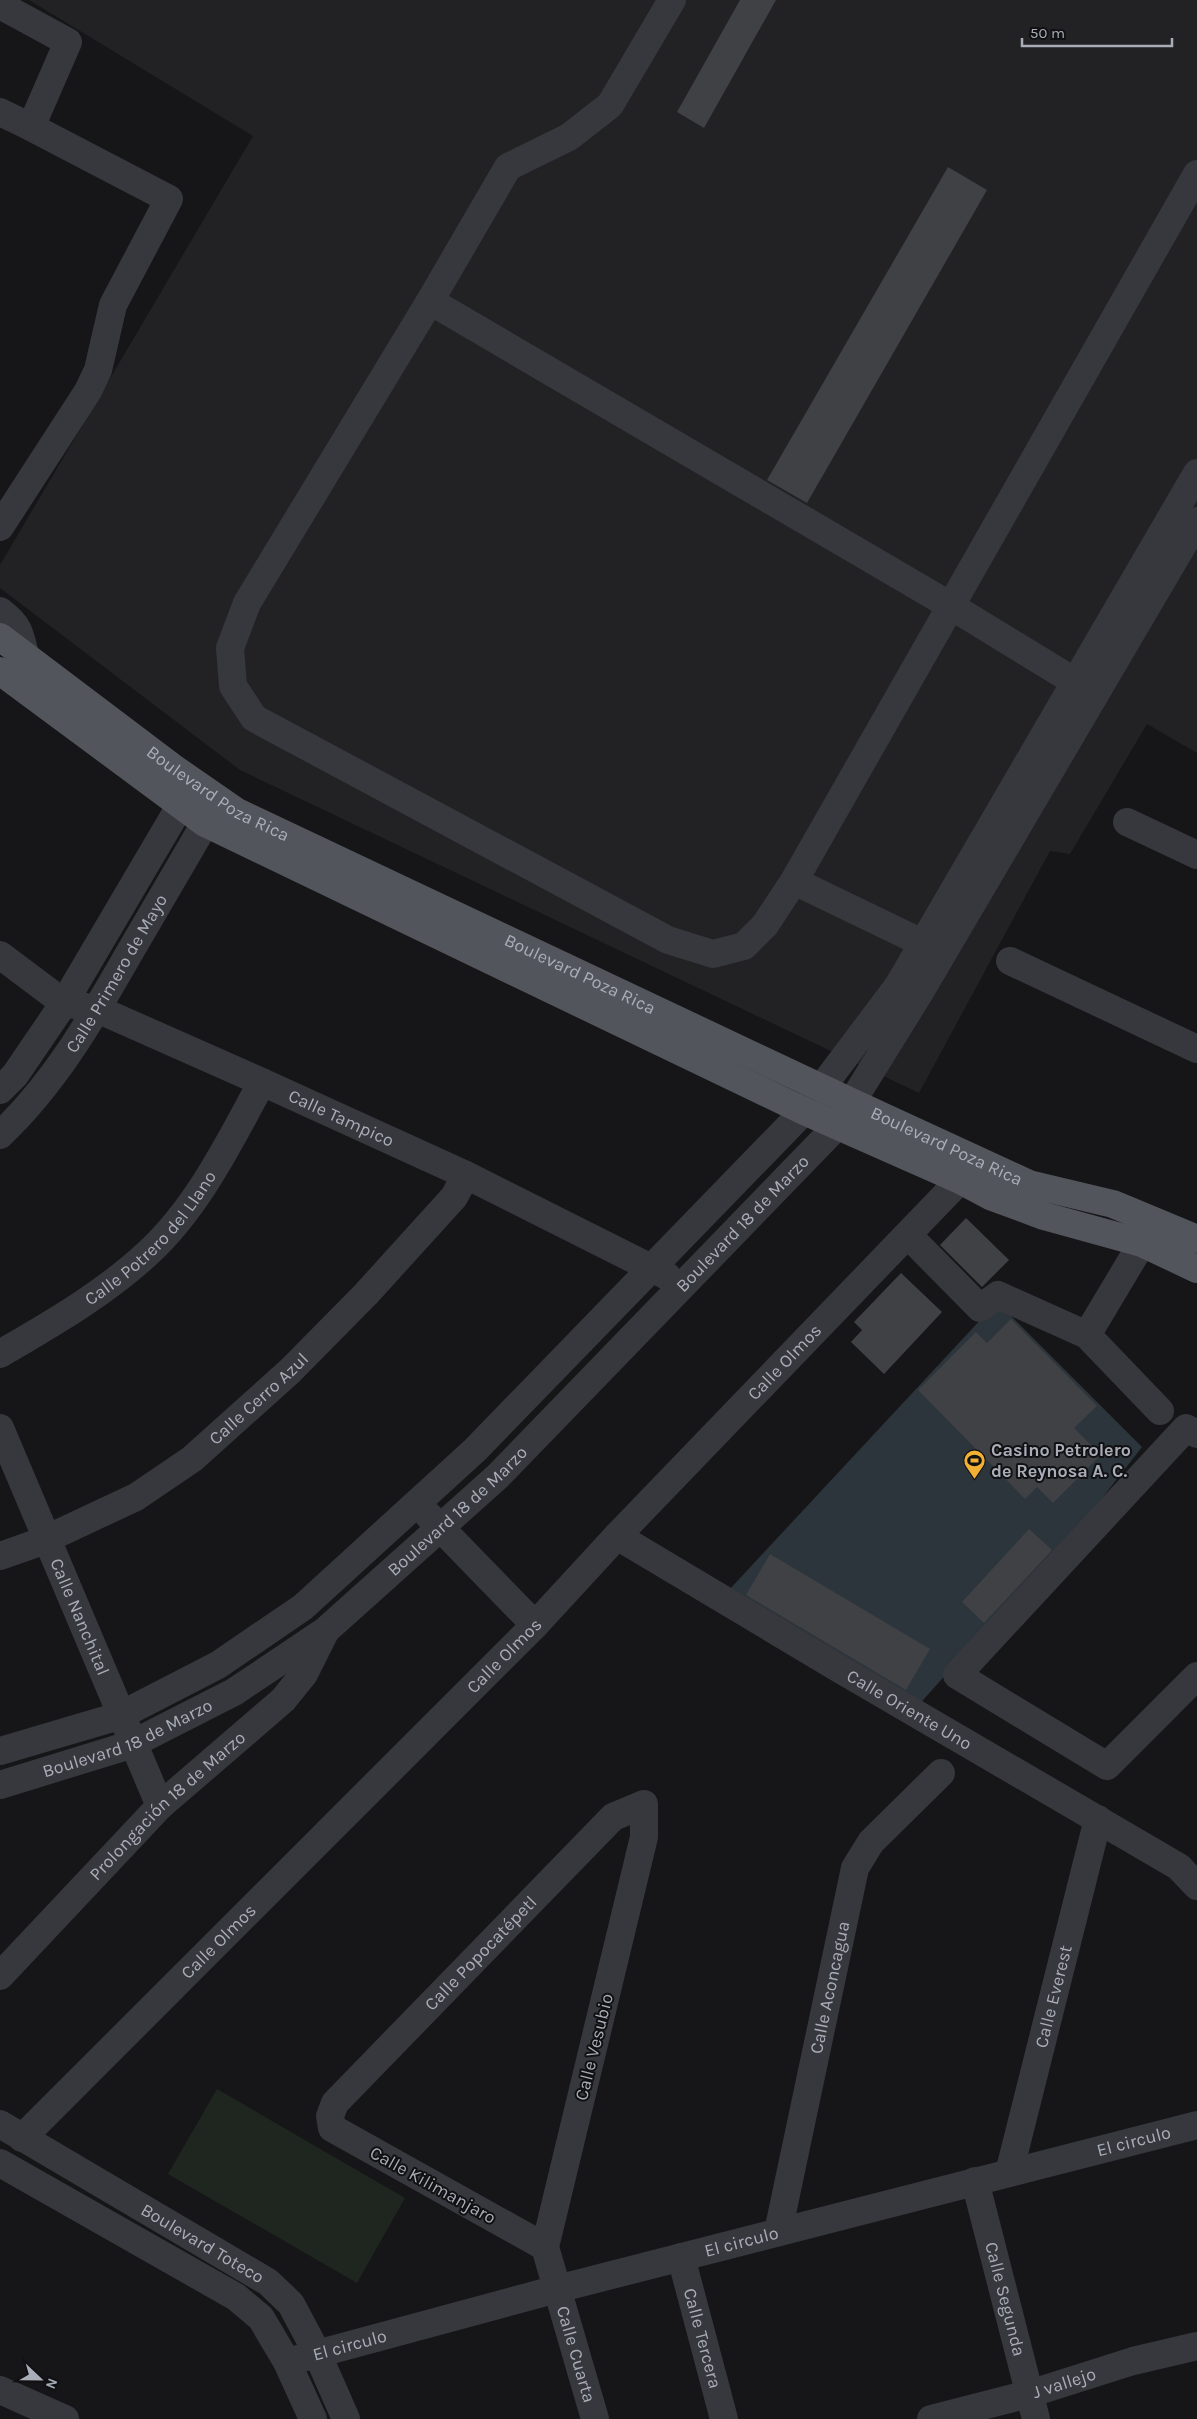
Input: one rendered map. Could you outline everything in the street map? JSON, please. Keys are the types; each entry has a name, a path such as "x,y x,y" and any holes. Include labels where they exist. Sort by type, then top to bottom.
{"main road":[{"name":"Boulevard Poza Rica","path":"0,636 24,655 89,721"},
{"name":"Boulevard Poza Rica","path":"0,671 89,721 187,794 205,823 804,1111 837,1126 966,1169 1113,1204 1197,1240"},
{"name":"Boulevard Poza Rica","path":"187,794 218,800 237,812 851,1102 966,1169 990,1196 1022,1209 1142,1243 1197,1269"}],"street":[{"path":"672,0 610,105 569,137 508,167 430,301 246,603 230,648 233,686 254,718 668,940 713,954 744,946 765,925 794,881 1195,183"},
{"path":"0,5 68,42 31,127"},
{"path":"0,112 169,199 112,305 98,370 88,391 0,527"},
{"path":"430,301 951,606 1085,688"},
{"path":"794,881 933,948 1085,688 1197,473"},
{"path":"1085,688 1197,521"},
{"path":"0,611 11,619 20,631 24,655"},
{"name":"Calle Primero de Mayo","path":"0,1090 15,1075 64,1003 187,794"},
{"name":"Calle Primero de Mayo","path":"0,1135 23,1113 52,1078 97,1009 218,800"},
{"path":"1127,822 1197,855"},
{"name":"Boulevard 18 de Marzo","path":"0,1751 121,1715 218,1665 303,1607 475,1450 804,1111 898,986 933,948"},
{"name":"Boulevard 18 de Marzo","path":"0,1784 133,1743 234,1692 325,1631 440,1529 498,1476 837,1126 933,948"},
{"name":"Calle Tampico","path":"0,955 64,1003 97,1009 262,1082 466,1175 684,1285"},
{"path":"1010,961 1197,1049"},
{"name":"Calle Potrero del Llano","path":"0,1354 67,1315 149,1252 184,1213 222,1153 262,1082"},
{"name":"Calle Olmos","path":"22,2138 536,1625 617,1536 908,1234 966,1169"},
{"name":"Calle Cerro Azul","path":"0,1556 46,1538 136,1496 192,1459 290,1371 366,1294 454,1197 466,1175"},
{"path":"908,1234 980,1308 998,1295 1087,1335 1160,1411"},
{"path":"1087,1335 1142,1243"},
{"name":"Calle Nanchital","path":"0,1428 160,1806"},
{"path":"1197,1434 1186,1428 957,1676 1107,1766 1197,1676"},
{"path":"417,1503 440,1529 536,1625"},
{"name":"Calle Oriente Uno","path":"617,1536 976,1750 1179,1867 1197,1886"},
{"name":"Prolongación 18 de Marzo","path":"0,1976 160,1806 283,1700 304,1674 325,1631"},
{"name":"Calle Aconcagua","path":"778,2232 855,1868 871,1842 941,1773"},
{"name":"Calle Popocatépetl","path":"330,2116 335,2103 613,1817 644,1804"},
{"name":"Calle Vesubio","path":"557,2289 545,2247 644,1837 644,1804"},
{"name":"Calle Everest","path":"1009,2173 1098,1819"},
{"name":"Calle Kilimanjaro","path":"330,2116 332,2128 545,2247"},
{"name":"Boulevard Toteco","path":"0,2124 268,2282 291,2304 316,2352 346,2419"},
{"name":"El circulo","path":"287,2362 316,2352 557,2289 1197,2125"},
{"name":"Boulevard Toteco","path":"0,2163 236,2297 261,2318 287,2362 313,2419"},
{"name":"Calle Segunda","path":"975,2181 1032,2406"},
{"name":"Calle Tercera","path":"681,2258 724,2419"},
{"name":"Calle Cuarta","path":"557,2289 595,2419"},
{"name":"J vallejo","path":"931,2419 1032,2406 1133,2361 1197,2346"},
{"path":"0,2390 65,2419"}],"shaded area":[{"path":"29,0 1197,0 1197,753 1147,724 1070,854 1050,851 919,1093 240,770 0,588 0,565 253,136"},
{"name":"Casino Petrolero de Reynosa A. C.","path":"997,1302 1142,1447 1092,1511 916,1708 728,1591"},
{"path":"217,2089 405,2198 357,2283 168,2174"}],"building":[{"path":"740,0 776,0 704,128 677,112"},
{"path":"948,167 987,190 807,503 767,480"},
{"path":"966,1218 1009,1260 982,1287 940,1245"},
{"path":"901,1273 942,1312 884,1374 851,1342 862,1330 854,1322"},
{"path":"1011,1319 1097,1406 1074,1428 1101,1455 1053,1503 1037,1487 1025,1499 918,1390 976,1332 987,1343"},
{"path":"1029,1529 1052,1550 984,1623 962,1602"},
{"path":"770,1554 930,1649 906,1690 746,1595"}],"place":[{"name":"Casino Petrolero de Reynosa A. C.","path":"975,1479"}]}
